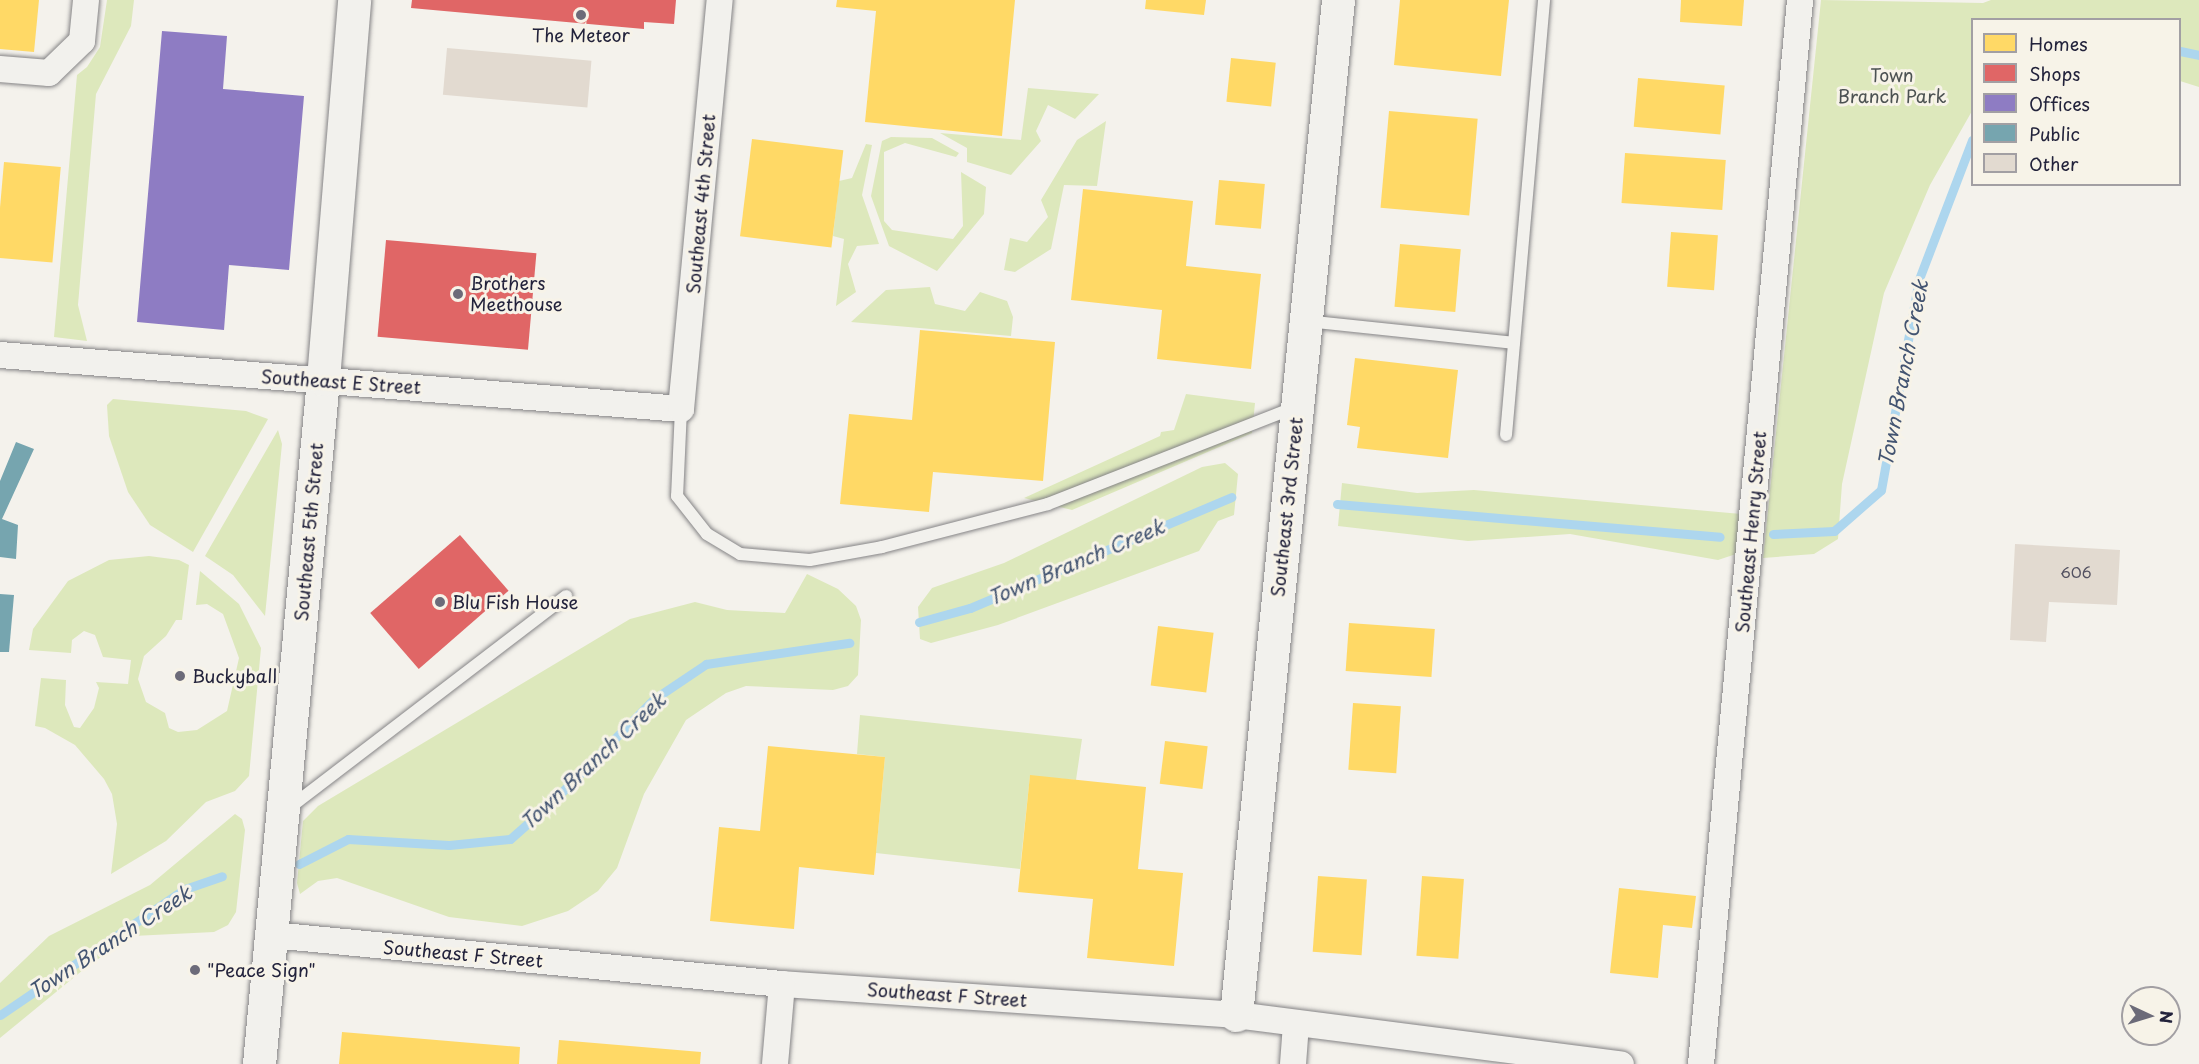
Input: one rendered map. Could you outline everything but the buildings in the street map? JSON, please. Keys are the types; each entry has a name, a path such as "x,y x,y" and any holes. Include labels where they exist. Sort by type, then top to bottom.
{"street":[{"path":"0,69 49,73 82,41 86,0"},
{"name":"Southeast 5th Street","path":"259,1064 323,379 354,0"},
{"name":"Southeast 4th Street","path":"681,409 720,0"},
{"name":"Southeast 3rd Street","path":"1236,1015 1338,0"},
{"name":"Southeast Henry Street","path":"1701,1064 1800,0"},
{"name":"Southeast E Street","path":"0,356 323,379 681,409"},
{"name":"Southeast F Street","path":"272,935 782,984 1236,1015 1621,1064"},
{"path":"776,1064 782,984"},
{"path":"1293,1064 1296,1024"}],"lane":[{"path":"1506,435 1544,0"},
{"path":"1305,321 1514,343"},
{"path":"681,409 677,496 707,534 741,554 810,560 882,547 1047,504 1297,406"},
{"path":"283,812 566,596"}],"green space":[{"path":"107,0 134,0 131,26 96,94 78,305 87,341 54,337 77,75 87,67 100,47"},
{"name":"Town Branch Park","path":"1821,0 1983,3 1991,0 2199,0 2199,87 2181,81 2181,18 1971,18 1971,113 1930,185 1884,293 1842,484 1838,539 1814,554 1763,558"},
{"path":"1028,88 1099,94 1075,119 1048,105 1036,131 1041,141 1011,175 967,162 967,148 940,133 1021,140"},
{"path":"1106,121 1097,186 1064,185 1051,249 1015,272 1004,270 1010,238 1027,242 1048,217 1041,200 1077,140"},
{"path":"891,137 932,138 959,153 956,157 905,143 884,152 884,221 892,230 953,239 963,226 961,172 986,187 984,214 937,271 889,246 871,196 882,141"},
{"path":"866,144 872,145 862,195 879,244 857,246 848,264 856,292 836,306 844,239 833,236 839,181 852,178"},
{"path":"930,287 935,304 965,311 980,292 1007,301 1013,317 1011,336 851,322 886,290"},
{"path":"1186,394 1255,403 1252,433 1072,510 1024,498 1160,436 1161,432 1174,430"},
{"path":"113,399 246,411 268,419 193,552 150,525 128,492 109,436 107,405"},
{"path":"278,430 282,444 265,616 233,575 205,556"},
{"path":"1225,463 1238,474 1234,515 1218,521 1199,551 998,625 931,643 920,639 918,607 932,588 1004,563 1202,467"},
{"path":"1342,483 1417,493 1474,490 1741,514 1739,553 1718,560 1570,534 1468,541 1338,526"},
{"path":"149,556 179,560 189,565 182,620 176,620 166,636 144,656 138,679 146,702 165,713 169,728 178,732 197,730 227,711 239,658 223,614 207,604 196,605 200,571 239,604 261,648 249,776 235,791 206,802 166,841 111,874 117,824 112,794 104,779 75,745 45,728 35,726 41,678 66,680 65,705 74,727 80,728 94,708 99,688 96,682 128,684 131,660 103,657 95,635 84,631 72,640 71,653 29,650 33,629 68,581 109,560"},
{"path":"807,574 838,589 856,606 861,620 858,675 848,686 833,690 746,686 726,693 686,720 644,794 617,868 598,891 568,911 522,926 449,917 337,878 318,881 300,894 297,883 303,821 318,806 630,619 695,602 727,610 785,613"},
{"path":"860,715 1082,739 1076,780 1030,776 1020,869 876,853 885,757 857,754"},
{"path":"235,814 242,819 245,830 236,912 228,925 214,932 133,936 89,965 0,1038 0,983 49,936 150,885"}],"waterway":[{"name":"Town Branch Creek","path":"2181,51 2199,55"},
{"name":"Town Branch Creek","path":"1773,534 1834,531 1881,490 1919,279 1971,143"},
{"name":"Town Branch Creek","path":"919,622 970,608 1231,497"},
{"name":"Town Branch Creek","path":"1337,504 1720,537"},
{"name":"Town Branch Creek","path":"299,864 348,839 449,845 510,839 552,802 654,699 706,664 849,643"},
{"name":"Town Branch Creek","path":"0,1015 185,889 222,876"}],"place":[{"name":"The Meteor","path":"581,15"},
{"name":"Brothers Meethouse","path":"458,294"},
{"name":"Blu Fish House","path":"440,602"},
{"name":"Buckyball","path":"180,676"},
{"name":"\"Peace Sign\"","path":"195,970"}]}
